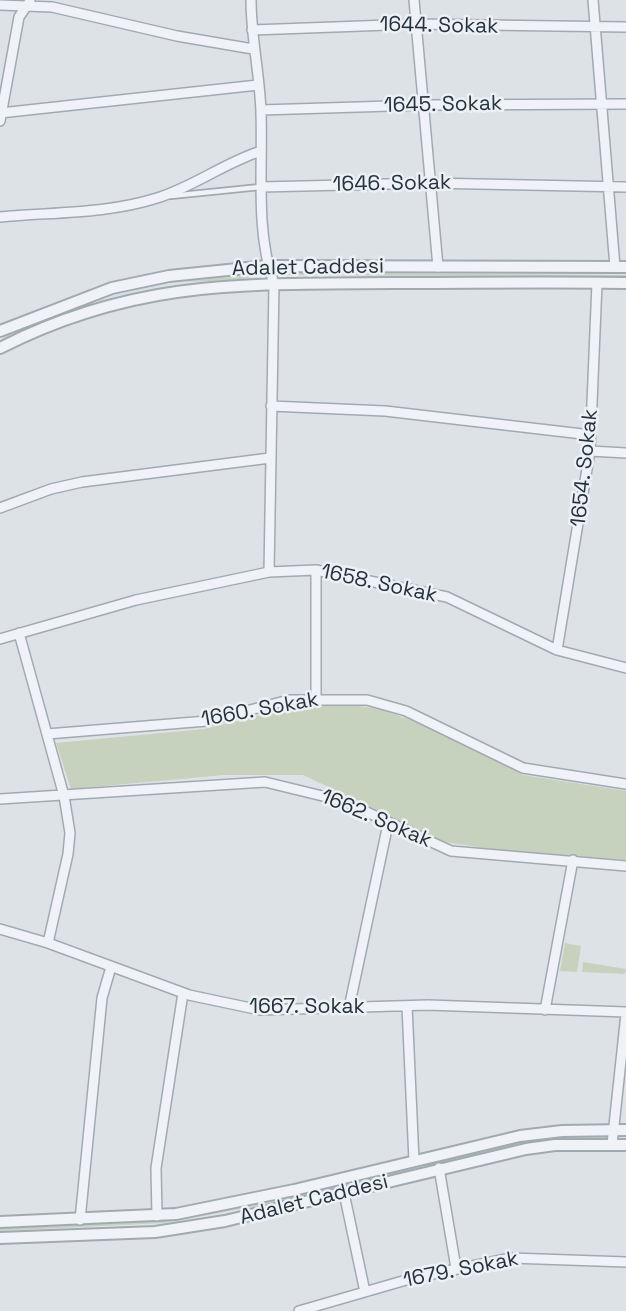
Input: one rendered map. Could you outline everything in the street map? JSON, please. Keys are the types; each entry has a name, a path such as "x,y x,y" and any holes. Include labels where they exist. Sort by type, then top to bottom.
{"street":[{"path":"251,0 253,49 261,110 261,187 267,266 274,284 268,572"},
{"path":"414,0 438,267"},
{"path":"593,0 608,187 620,267"},
{"path":"0,5 29,2 190,39 253,49"},
{"path":"29,2 19,17 0,116 258,85"},
{"name":"1644. Sokak","path":"252,30 416,24 626,27"},
{"name":"1645. Sokak","path":"261,110 423,105 626,104"},
{"path":"0,217 120,207 159,198 224,164 261,151"},
{"name":"1646. Sokak","path":"261,187 429,183 626,187"},
{"name":"Adalet Caddesi","path":"0,331 112,288 169,276 267,266 620,267"},
{"name":"1654. Sokak","path":"557,650 590,451 597,283"},
{"path":"0,348 69,318 139,296 232,284 626,283"},
{"path":"271,406 385,411 591,435"},
{"path":"590,451 626,453"},
{"path":"0,508 51,489 82,482 271,458"},
{"path":"316,570 316,698"},
{"name":"1658. Sokak","path":"0,639 136,600 268,572 316,570 447,597 557,650 626,668"},
{"path":"19,633 64,796 70,833 68,854 48,943"},
{"name":"1660. Sokak","path":"47,734 208,721 289,700 368,700 437,725 523,768 626,784"},
{"name":"1662. Sokak","path":"0,799 265,782 343,801 451,851 626,866"},
{"path":"349,1008 388,824"},
{"path":"545,1010 573,860"},
{"name":"1667. Sokak","path":"0,929 48,943 183,993 260,1010 407,1006 626,1013"},
{"path":"80,1220 102,998 111,967"},
{"path":"157,1216 156,1168 183,993"},
{"path":"407,1006 414,1161"},
{"path":"612,1144 626,1013"},
{"path":"0,1222 157,1216 240,1202 540,1132 626,1130"},
{"name":"Adalet Caddesi","path":"0,1238 155,1232 225,1221 526,1149 626,1145"},
{"path":"439,1168 456,1268"},
{"path":"344,1193 365,1292"},
{"name":"1679. Sokak","path":"299,1311 456,1268 525,1257 626,1262"}],"lane":[{"name":"1646. Sokak","path":"159,198 261,187"}],"green space":[{"path":"261,275 244,279 191,282 204,280"},
{"path":"286,275 626,275 626,277"},
{"path":"170,285 120,295 69,310 111,297 135,291"},
{"path":"41,321 0,341 38,322"},
{"path":"333,703 375,708 423,724 523,775 626,791 626,860 497,850 445,842 303,775 224,775 71,789 56,743 204,729 289,708"},
{"path":"565,943 581,946 577,972 560,971"},
{"path":"583,962 626,969 625,974 582,972"},
{"path":"561,1136 610,1136 609,1139 517,1147 426,1166 426,1163"},
{"path":"395,1172 289,1200 164,1223 0,1231 0,1228 170,1220 291,1197"}]}
